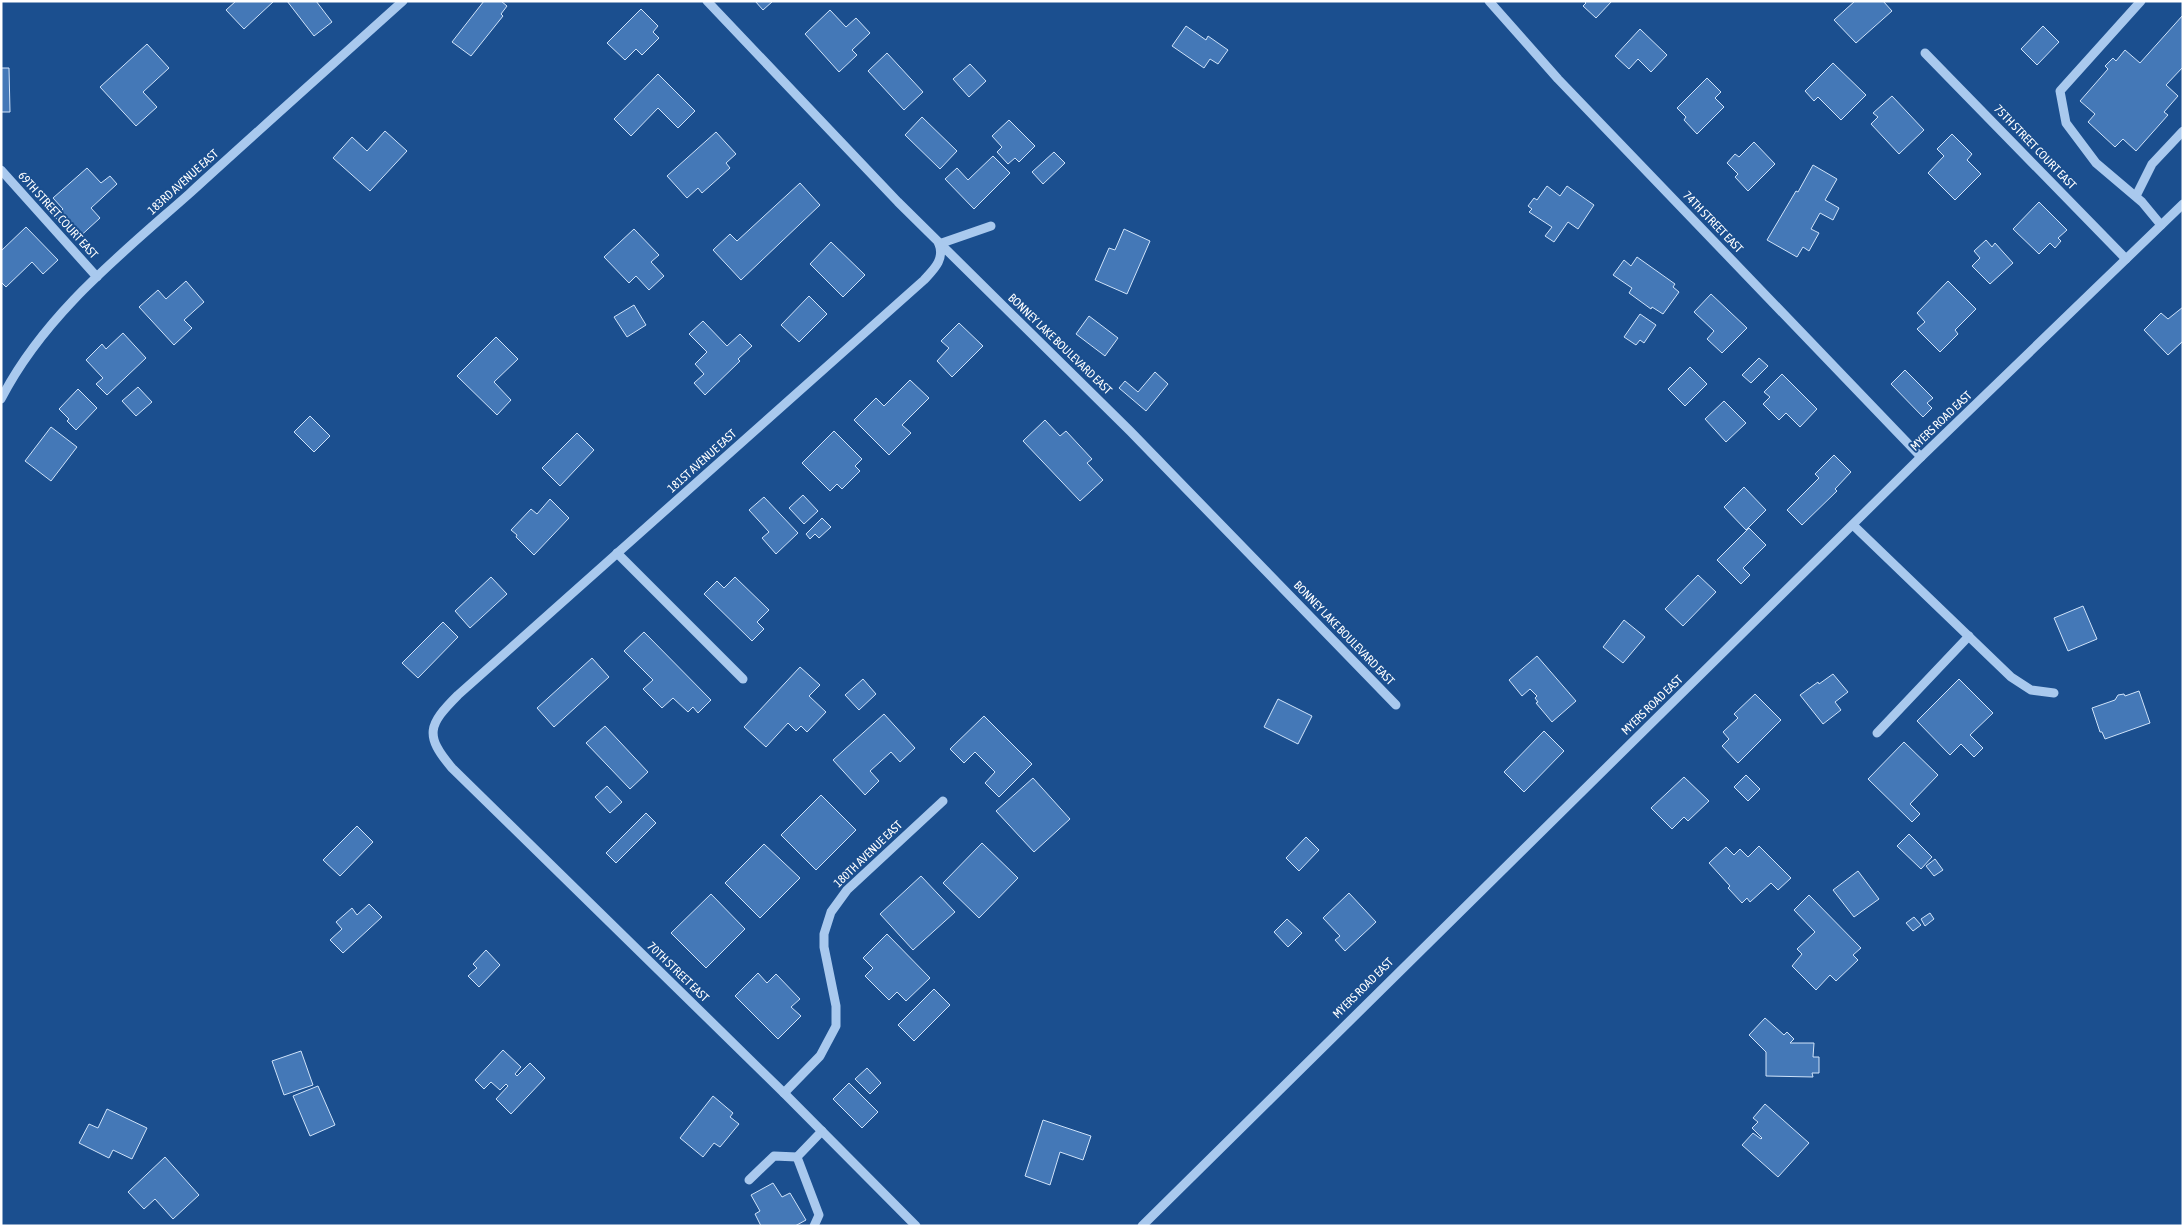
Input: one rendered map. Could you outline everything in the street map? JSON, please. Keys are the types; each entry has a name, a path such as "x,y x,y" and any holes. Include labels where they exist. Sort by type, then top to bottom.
{"street":[{"name":"183RD AVENUE EAST","path":"1,399 15,374 40,338 96,277 403,1"},
{"name":"BONNEY LAKE BOULEVARD EAST","path":"707,1 939,244 1130,431 1396,705"},
{"path":"2141,1 2060,92 2066,122 2096,163 2136,196 2161,225"},
{"name":"74TH STREET EAST","path":"1490,2 1565,86 1921,457"},
{"name":"75TH STREET COURT EAST","path":"1925,53 2126,259"},
{"path":"2136,196 2152,164 2183,132"},
{"name":"69TH STREET COURT EAST","path":"1,170 96,277"},
{"name":"MYERS ROAD EAST","path":"1142,1226 1921,457 2183,204"},
{"path":"939,244 991,226"},
{"name":"181ST AVENUE EAST","path":"432,731 439,716 458,695 924,280 940,260 939,244"},
{"path":"1853,524 2011,677 2031,690 2054,693"},
{"path":"617,553 743,679"},
{"path":"1877,733 1968,636"},
{"name":"70TH STREET EAST","path":"432,731 433,740 438,752 452,768 784,1093 916,1226"},
{"name":"180TH AVENUE EAST","path":"784,1093 820,1056 832,1037 836,1026 836,1006 824,947 824,934 831,912 847,890 942,801"},
{"path":"749,1180 774,1156 797,1157 822,1131"},
{"path":"797,1157 819,1214 814,1226"}],"building":[{"path":"236,1 274,1 244,29 226,10"},
{"path":"287,1 316,1 332,22 314,36"},
{"path":"484,1 501,1 507,6 501,14 503,16 471,56 452,42"},
{"path":"755,1 773,1 763,10"},
{"path":"1584,1 1612,1 1596,18 1583,6 1586,3"},
{"path":"1855,1 1883,1 1892,11 1856,43 1834,20"},
{"path":"641,9 658,26 653,32 659,38 642,55 636,49 625,60 607,43"},
{"path":"830,10 846,27 856,18 870,33 852,50 857,55 839,72 805,34"},
{"path":"2183,15 2183,67 2166,85 2178,96 2164,112 2168,115 2136,151 2123,139 2115,147 2088,122 2095,114 2080,101 2108,69 2105,66 2113,58 2116,61 2125,50 2140,63"},
{"path":"1186,26 1206,40 1208,36 1228,50 1218,64 1210,59 1204,68 1172,46"},
{"path":"2043,26 2059,42 2037,65 2021,49"},
{"path":"1640,29 1667,55 1651,72 1638,59 1629,69 1615,56"},
{"path":"147,44 169,68 143,92 157,107 136,126 100,87"},
{"path":"887,53 923,92 904,110 868,71"},
{"path":"1833,63 1866,95 1841,120 1818,97 1814,101 1805,91"},
{"path":"970,64 986,81 969,97 953,79"},
{"path":"1,68 9,68 10,112 1,112"},
{"path":"658,74 695,111 678,128 658,108 631,136 614,119"},
{"path":"1707,78 1721,92 1715,98 1724,107 1697,134 1684,120 1686,117 1677,108"},
{"path":"1892,96 1924,130 1899,154 1871,124 1878,117 1873,113"},
{"path":"922,117 957,151 940,169 905,135"},
{"path":"1009,120 1035,146 1019,162 1015,158 1008,164 997,152 1002,147 992,136"},
{"path":"385,131 407,151 370,191 333,158 352,137 367,151"},
{"path":"716,132 736,154 726,163 730,168 702,193 698,188 687,198 667,176"},
{"path":"1952,134 1972,154 1967,160 1981,174 1955,200 1928,173 1944,156 1937,149"},
{"path":"1754,142 1775,164 1748,191 1735,177 1738,174 1727,163 1735,154 1739,157"},
{"path":"1054,152 1065,163 1043,184 1032,172"},
{"path":"993,156 1010,173 974,209 945,179 957,168 968,180"},
{"path":"1813,165 1837,179 1825,200 1839,208 1833,220 1820,213 1811,229 1819,233 1809,251 1803,247 1797,257 1767,240"},
{"path":"87,168 101,183 110,176 117,184 91,208 100,218 76,240 55,217 63,209 53,198"},
{"path":"800,183 820,205 741,280 713,250 730,234 737,241"},
{"path":"1547,186 1560,196 1567,186 1594,205 1578,229 1568,222 1554,242 1545,236 1552,227 1529,212 1532,209 1528,206 1534,198 1537,200"},
{"path":"2039,202 2067,230 2058,238 2061,241 2055,248 2050,243 2039,254 2013,229"},
{"path":"26,227 58,260 43,274 32,262 6,287 1,282 1,251"},
{"path":"634,229 659,255 651,262 664,276 649,290 636,276 629,283 604,257"},
{"path":"1124,229 1150,241 1127,294 1095,280 1109,248 1115,250"},
{"path":"1986,240 1992,247 1995,243 2013,263 1990,284 1972,266 1980,258 1974,251"},
{"path":"831,242 865,275 843,297 810,264"},
{"path":"1637,257 1675,284 1673,287 1679,292 1663,314 1652,307 1651,309 1629,293 1632,288 1613,275 1624,260 1631,266"},
{"path":"186,281 204,302 184,320 192,328 174,345 139,307 158,290 166,299"},
{"path":"1948,281 1976,309 1955,330 1958,334 1940,352 1917,329 1925,322 1917,313"},
{"path":"1711,294 1747,328 1722,353 1707,339 1714,331 1694,312"},
{"path":"809,296 827,314 799,342 781,325"},
{"path":"634,305 646,325 627,337 614,317"},
{"path":"2183,307 2183,341 2168,355 2144,330 2161,313 2168,319"},
{"path":"1640,314 1656,325 1644,343 1640,340 1636,345 1624,337"},
{"path":"1089,316 1118,338 1105,356 1076,334"},
{"path":"703,321 727,346 740,334 752,346 738,359 740,361 705,395 694,383 704,374 695,364 707,352 689,334"},
{"path":"959,323 983,346 952,377 937,361 949,348 941,341"},
{"path":"123,333 146,358 107,395 96,384 103,378 86,360 102,344 106,349"},
{"path":"496,337 518,359 494,382 511,400 497,415 457,376"},
{"path":"1759,358 1768,366 1751,383 1742,375"},
{"path":"1690,367 1707,384 1685,406 1668,389"},
{"path":"1905,370 1933,398 1927,403 1932,408 1923,417 1891,384"},
{"path":"1155,372 1168,384 1146,411 1119,388 1125,381 1138,392"},
{"path":"1782,374 1817,409 1800,427 1786,413 1779,420 1763,404 1770,397 1764,392"},
{"path":"910,380 929,398 902,425 911,433 889,455 854,420 876,398 884,406"},
{"path":"138,387 152,402 136,416 122,401"},
{"path":"78,389 97,408 76,430 59,409"},
{"path":"1724,401 1746,423 1726,442 1705,419"},
{"path":"310,416 330,436 314,452 294,432"},
{"path":"1045,420 1060,436 1066,431 1092,459 1087,463 1103,480 1080,501 1023,441"},
{"path":"51,427 77,447 51,481 25,461"},
{"path":"834,431 862,459 855,466 860,471 842,489 837,484 830,491 802,463"},
{"path":"577,433 594,450 560,486 542,468"},
{"path":"1834,455 1851,472 1835,489 1837,491 1802,525 1787,510 1819,478 1815,474"},
{"path":"1744,487 1766,510 1746,530 1724,507"},
{"path":"803,495 818,511 804,524 789,508"},
{"path":"764,497 798,533 776,554 762,538 769,532 749,510"},
{"path":"550,499 569,518 534,555 511,530 531,509 537,514"},
{"path":"822,518 831,527 819,538 815,534 810,539 806,534"},
{"path":"1749,528 1766,545 1743,568 1750,575 1741,584 1717,560"},
{"path":"1698,575 1716,592 1683,626 1665,609"},
{"path":"491,577 507,594 470,628 455,611"},
{"path":"735,577 769,610 757,622 764,629 752,641 704,594 717,581 724,588"},
{"path":"2083,606 2097,639 2068,651 2054,618"},
{"path":"1624,620 1645,637 1623,663 1603,647"},
{"path":"443,622 458,637 418,678 402,663"},
{"path":"644,632 711,700 698,713 693,707 688,712 673,698 662,708 643,689 653,680 624,651"},
{"path":"1537,656 1576,701 1552,722 1536,703 1538,702 1535,698 1537,696 1530,689 1522,696 1509,680"},
{"path":"592,658 609,677 554,727 537,708"},
{"path":"800,667 820,685 809,696 826,712 807,732 801,726 796,731 788,723 766,747 744,727"},
{"path":"1833,674 1848,692 1835,702 1841,710 1823,724 1800,695"},
{"path":"863,679 876,694 859,710 845,695"},
{"path":"1959,679 1993,713 1970,735 1983,748 1974,757 1961,744 1950,755 1917,721"},
{"path":"2139,691 2150,723 2105,739 2102,732 2100,732 2092,708 2115,700 2118,695 2124,694 2125,696"},
{"path":"1755,694 1781,720 1738,763 1722,746 1729,739 1723,732 1738,718 1734,714"},
{"path":"1278,699 1312,716 1298,744 1264,727"},
{"path":"884,714 915,748 900,762 891,752 870,771 879,781 865,795 833,760"},
{"path":"984,716 1032,764 999,797 985,783 995,772 975,752 964,763 950,749"},
{"path":"605,726 648,772 630,789 586,743"},
{"path":"1544,731 1564,751 1524,792 1504,772"},
{"path":"1904,742 1938,775 1910,804 1920,814 1912,822 1868,779"},
{"path":"1746,775 1760,789 1748,801 1734,787"},
{"path":"1684,777 1709,801 1688,821 1684,817 1672,829 1651,808"},
{"path":"1033,778 1070,819 1034,852 996,811"},
{"path":"607,786 622,802 610,813 595,797"},
{"path":"821,795 856,830 816,870 781,835"},
{"path":"646,813 656,823 616,863 606,853"},
{"path":"357,826 373,842 340,876 323,860"},
{"path":"1909,834 1932,857 1921,869 1897,846"},
{"path":"1306,837 1319,850 1299,871 1286,858"},
{"path":"982,843 1018,878 979,918 943,883"},
{"path":"764,844 800,878 760,918 725,883"},
{"path":"1759,846 1791,878 1778,890 1771,883 1750,902 1747,898 1742,903 1728,888 1730,886 1709,863 1726,847 1734,855 1740,849 1748,857"},
{"path":"1935,859 1943,870 1934,876 1926,866"},
{"path":"1858,871 1879,899 1854,917 1833,890"},
{"path":"921,876 955,912 913,950 880,914"},
{"path":"1349,893 1376,922 1345,951 1335,940 1340,936 1323,918"},
{"path":"711,894 745,929 706,968 671,933"},
{"path":"1809,895 1861,948 1853,955 1858,960 1836,981 1830,975 1816,990 1792,966 1802,954 1797,949 1815,932 1794,910"},
{"path":"369,904 382,917 343,953 330,940 342,929 336,922 352,908 357,915"},
{"path":"1930,913 1934,919 1925,926 1921,919"},
{"path":"1914,917 1921,925 1913,931 1906,923"},
{"path":"1287,919 1302,933 1288,947 1274,932"},
{"path":"887,934 930,978 906,1001 897,992 889,1000 865,976 873,968 863,958"},
{"path":"486,950 500,965 479,987 468,976 477,968 473,964"},
{"path":"758,973 767,983 776,974 800,999 791,1007 801,1016 778,1039 735,996"},
{"path":"934,989 950,1005 914,1041 898,1025"},
{"path":"1765,1018 1784,1035 1787,1032 1794,1039 1790,1043 1814,1043 1813,1057 1819,1057 1819,1073 1812,1073 1813,1077 1766,1076 1766,1052 1749,1035"},
{"path":"503,1050 521,1067 515,1074 517,1076 530,1063 545,1078 511,1114 496,1099 508,1086 506,1084 500,1090 491,1082 484,1089 475,1080"},
{"path":"301,1051 313,1085 284,1095 272,1061"},
{"path":"867,1068 881,1083 870,1094 855,1079"},
{"path":"849,1083 878,1112 862,1128 833,1099"},
{"path":"318,1086 335,1125 310,1136 293,1096"},
{"path":"713,1096 733,1113 730,1117 739,1124 720,1147 714,1143 703,1157 680,1138"},
{"path":"1765,1104 1809,1143 1778,1177 1742,1145 1753,1133 1762,1138 1752,1128 1758,1122 1753,1118"},
{"path":"107,1109 147,1128 132,1159 113,1150 109,1158 79,1143 89,1124 98,1128"},
{"path":"1043,1120 1091,1136 1083,1160 1060,1152 1050,1185 1025,1176"},
{"path":"165,1157 199,1195 173,1219 155,1199 144,1209 128,1192"},
{"path":"773,1183 782,1197 790,1193 806,1220 795,1226 761,1226 755,1214 760,1211 751,1195"}]}
